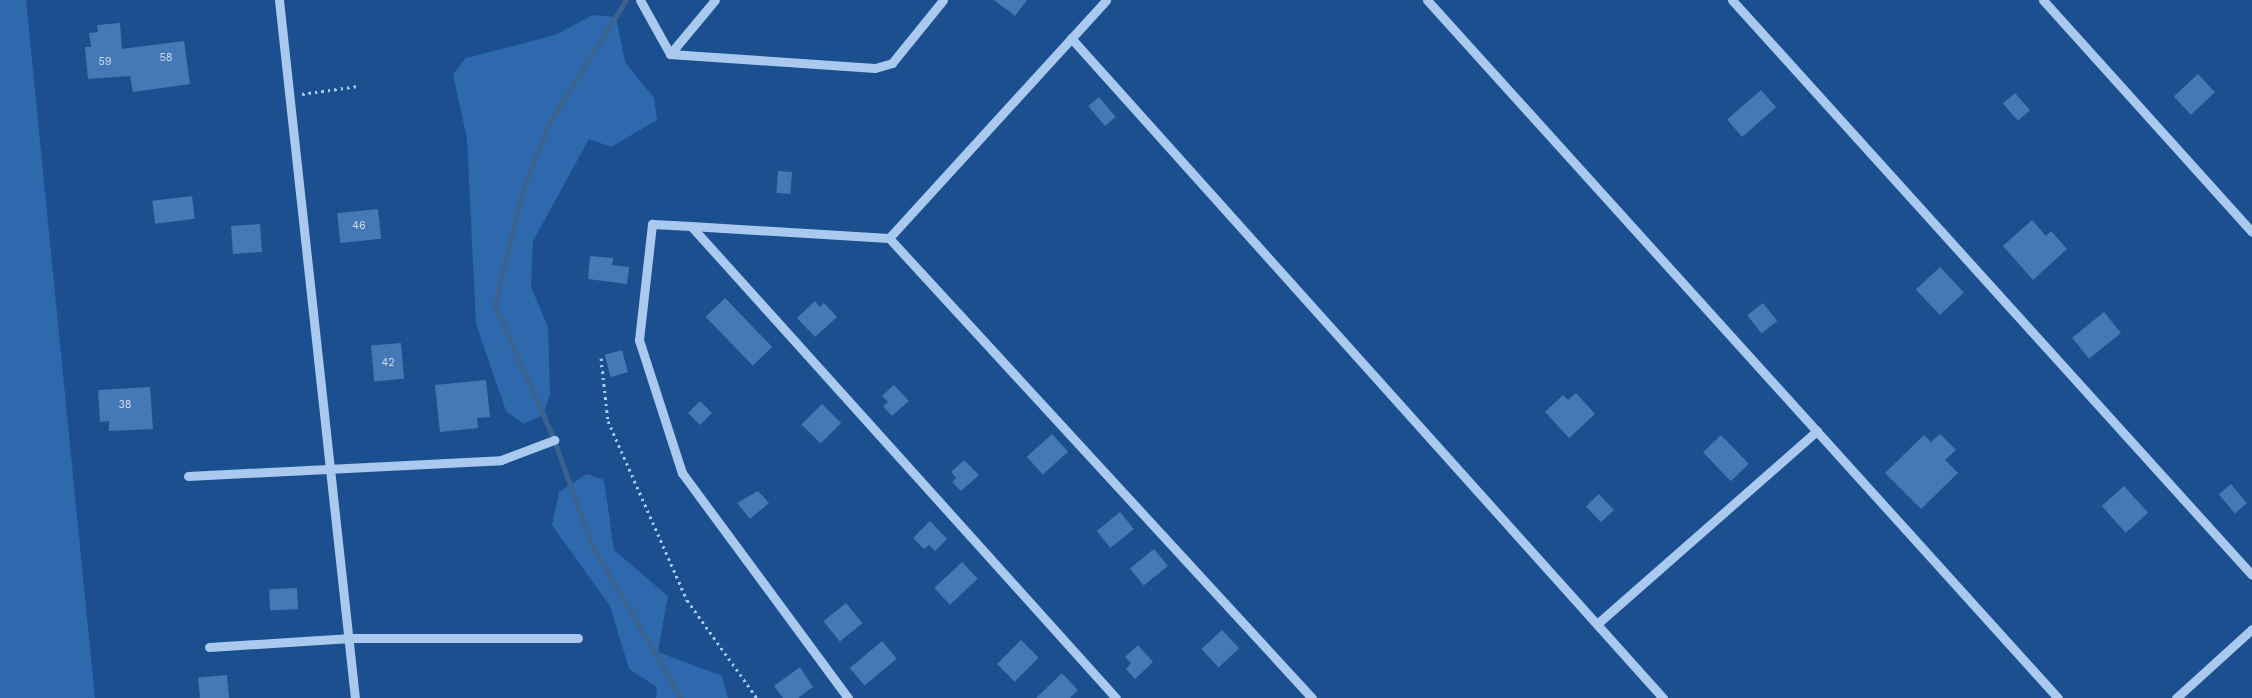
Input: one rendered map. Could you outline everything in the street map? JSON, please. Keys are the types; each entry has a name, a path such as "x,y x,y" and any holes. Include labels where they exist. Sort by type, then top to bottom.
{"street":[{"path":"279,0 351,638 355,698"},
{"path":"640,0 670,54"},
{"path":"670,54 715,0"},
{"path":"670,54 875,68 892,63 943,0"},
{"path":"889,238 1106,0"},
{"path":"1426,0 2058,698"},
{"path":"1732,0 2252,575"},
{"path":"2043,0 2252,232"},
{"path":"1071,38 1663,698"},
{"path":"848,698 682,473 639,340 652,224 889,238 1312,698"},
{"path":"691,226 1116,698"},
{"path":"1597,624 1817,431"},
{"path":"188,476 330,465 501,460 554,440"},
{"path":"2176,698 2252,628"},
{"path":"208,647 351,638 578,638"}],"path":[{"path":"291,95 358,86"},
{"path":"602,358 608,421 683,591 757,698"}],"shaded area":[{"path":"0,0 26,0 95,698 0,698"},
{"path":"593,15 616,17 625,62 654,98 657,120 611,147 589,139 533,241 531,287 548,327 550,394 543,415 524,424 506,411 476,324 467,139 453,74 466,58 555,35"},
{"path":"587,474 604,480 614,550 668,596 658,652 722,676 728,698 656,698 657,687 629,669 610,606 552,525 559,492"}],"building":[{"path":"994,0 1027,0 1015,16"},
{"path":"120,23 122,49 184,41 190,84 133,92 130,76 88,79 85,47 91,47 89,33 98,32 97,25"},
{"path":"2198,74 2215,92 2191,115 2174,97"},
{"path":"1761,90 1776,107 1742,137 1727,120"},
{"path":"2015,93 2030,110 2018,121 2003,103"},
{"path":"1099,97 1116,117 1105,126 1088,106"},
{"path":"778,171 792,172 790,194 776,193"},
{"path":"192,196 195,219 155,224 152,201"},
{"path":"378,209 381,239 340,243 337,213"},
{"path":"2032,220 2046,236 2051,231 2067,249 2033,280 2003,246"},
{"path":"260,224 262,252 233,254 231,226"},
{"path":"590,256 613,258 612,265 629,267 627,284 588,279"},
{"path":"1940,267 1964,293 1940,315 1916,290"},
{"path":"725,298 772,347 753,366 706,317"},
{"path":"815,301 820,307 824,303 837,317 815,337 797,318"},
{"path":"1763,303 1777,321 1761,333 1747,315"},
{"path":"2104,312 2121,333 2089,359 2072,338"},
{"path":"401,343 404,379 374,381 371,346"},
{"path":"622,350 628,372 611,377 605,355"},
{"path":"486,380 490,417 477,418 478,428 440,432 435,385"},
{"path":"894,385 909,401 892,416 883,406 888,402 882,396"},
{"path":"150,387 153,429 109,431 109,421 100,422 98,390"},
{"path":"1576,393 1595,414 1569,438 1545,412 1563,395 1568,400"},
{"path":"700,401 712,413 700,425 688,413"},
{"path":"822,404 841,423 821,444 801,425"},
{"path":"1052,434 1068,452 1043,475 1027,457"},
{"path":"1940,434 1956,450 1945,460 1958,473 1921,509 1885,473 1924,435 1931,442"},
{"path":"1721,435 1749,464 1731,481 1703,452"},
{"path":"964,460 979,475 961,491 952,482 956,478 951,472"},
{"path":"2231,484 2247,503 2235,513 2219,494"},
{"path":"2124,486 2148,513 2126,533 2102,506"},
{"path":"758,491 769,503 750,519 737,503"},
{"path":"1599,494 1614,510 1601,522 1586,506"},
{"path":"1120,512 1134,529 1111,548 1097,531"},
{"path":"930,521 947,539 935,551 929,545 924,549 913,538"},
{"path":"1154,549 1168,566 1144,586 1130,569"},
{"path":"962,562 978,579 950,605 934,588"},
{"path":"297,588 298,609 270,610 269,589"},
{"path":"846,603 862,623 840,641 823,621"},
{"path":"1222,630 1239,648 1219,667 1202,649"},
{"path":"1021,640 1039,658 1015,682 997,664"},
{"path":"882,641 897,659 865,686 850,668"},
{"path":"1138,645 1153,662 1135,679 1126,669 1131,663 1125,657"},
{"path":"800,667 813,687 798,698 783,698 774,686"},
{"path":"1062,673 1078,690 1070,698 1036,698"},
{"path":"227,675 229,698 200,698 198,678"}],"waterway":[{"path":"626,0 550,121 523,189 495,306 554,440 591,544 681,698"}]}
